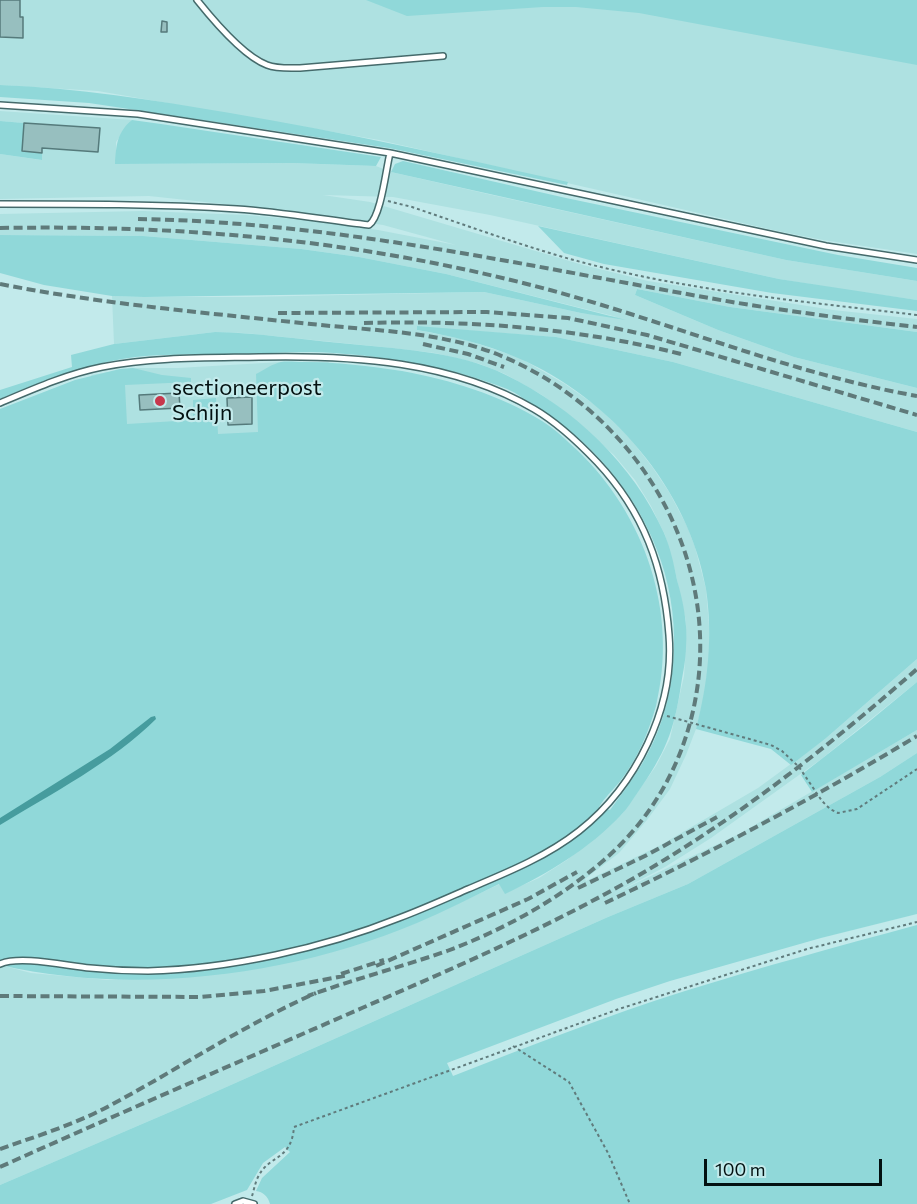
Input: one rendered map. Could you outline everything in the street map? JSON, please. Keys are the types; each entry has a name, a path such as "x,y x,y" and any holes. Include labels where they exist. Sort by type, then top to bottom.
{"lane":[{"path":"197,0 229,36 259,62 268,66 300,68 443,56"},
{"path":"0,105 138,114 390,153 826,246 917,260"},
{"path":"0,204 136,205 235,209 369,225 373,222 380,200 390,153"},
{"path":"0,403 66,377 98,368 131,362 229,357 315,356 406,366 474,382 532,408 577,442 619,486 650,542 664,590 670,644 668,669 659,713 642,755 603,809 580,830 552,850 530,861 396,919 298,949 218,964 141,971 93,969 18,960 0,964"},
{"path":"235,1204 243,1201 252,1203"}],"path":[{"path":"380,200 412,207 564,257 622,271 690,285 768,297 917,315"},
{"path":"659,713 771,745 782,751 799,767 822,801 838,813 857,809 917,769"},
{"path":"252,1203 258,1176 290,1147 294,1127 513,1046 718,976 807,949 917,922"},
{"path":"513,1046 569,1082 608,1153 630,1204"}],"shaded area":[{"path":"0,0 679,0 917,55 917,254 773,230 379,140 98,91 0,85"},
{"path":"366,0 917,0 917,65 639,13 576,7 543,7 407,16"},
{"path":"0,85 144,99 272,120 568,182 567,185 389,148 89,103 0,97"},
{"path":"0,111 132,120 116,142 116,164 293,163 376,166 391,172 786,260 917,281 917,300 846,290 779,279 490,215 393,197 323,195 370,202 583,265 648,281 833,310 917,319 917,332 730,307 637,289 635,295 718,330 794,357 917,388 917,432 673,362 556,337 417,327 417,330 463,339 520,358 565,384 598,407 629,437 653,468 669,492 695,547 706,589 709,626 709,663 696,729 670,789 619,853 585,879 586,881 659,846 758,788 825,739 917,659 917,682 820,760 711,838 665,867 613,894 741,833 917,730 917,753 880,777 688,884 608,917 177,1109 0,1185 0,965 31,973 108,980 193,976 254,969 355,945 416,923 500,884 505,893 539,878 567,860 622,814 656,766 670,739 684,676 686,621 665,535 635,480 614,455 569,415 542,395 505,374 480,364 435,353 244,333 215,332 114,344 112,296 247,297 484,292 581,313 617,317 446,274 359,257 301,249 143,236 0,235 0,214 143,211 246,215 315,221 456,245 383,225 289,211 149,196 0,199 0,154 41,160 41,153 22,151 24,123 0,121"},
{"path":"132,120 381,157 376,166 293,163 115,164 120,134"},
{"path":"0,121 24,123 22,151 42,153 42,160 0,154"},
{"path":"403,161 838,255 917,268 917,281 786,260 391,172 395,164"},
{"path":"538,226 779,279 917,300 917,311 772,293 604,264 564,253"},
{"path":"0,235 143,236 301,249 359,257 446,274 626,320 581,313 484,292 112,296 44,285 0,273"},
{"path":"637,289 730,307 917,332 917,388 794,357 718,330 635,295"},
{"path":"417,326 556,337 673,362 917,432 917,659 825,739 791,765 771,749 696,729 704,694 708,660 709,625 706,589 697,552 682,516 663,482 640,451 613,422 584,396 552,375 506,353 468,341 417,330"},
{"path":"215,332 404,349 467,360 506,375 531,388 578,421 599,440 636,484 664,533 683,604 686,621 686,656 678,701 667,742 626,809 609,827 567,860 505,894 499,884 417,923 368,941 318,956 265,968 212,976 104,979 51,974 0,965 0,409 75,380 133,368 162,375 191,378 191,382 125,385 127,424 193,420 193,400 216,398 218,434 258,432 256,374 274,364 283,362 353,365 420,375 492,396 542,421 577,450 601,476 621,504 638,535 651,568 659,601 663,636 662,671 656,706 646,735 632,764 599,807 610,810 642,764 663,716 670,691 674,638 668,586 652,537 626,492 594,453 555,419 511,391 462,374 385,358 301,352 162,355 122,359 90,366 0,399 0,390 72,367 71,355 114,344"},
{"path":"281,362 329,362 276,443 120,427 91,375 133,368 178,368"},
{"path":"917,682 917,730 812,792 801,775"},
{"path":"155,716 156,719 102,763 0,825 0,818 110,749"},
{"path":"917,753 917,914 821,938 670,981 447,1063 453,1076 597,1021 685,991 917,925 917,1204 270,1204 265,1195 256,1191 262,1178 290,1152 285,1147 263,1163 247,1190 211,1204 0,1204 0,1185 177,1109 608,917 688,884 880,777"}],"building":[{"path":"0,0 20,0 23,38 0,37"},
{"path":"162,21 167,22 167,32 161,32"},
{"path":"24,123 100,128 98,152 42,148 42,153 22,151"},
{"name":"sectioneerpost Schijn","path":"179,393 180,408 140,410 139,395"},
{"path":"252,397 252,424 228,425 227,398"}],"railway":[{"path":"138,219 288,228 362,238 732,302 917,327"},
{"path":"0,228 198,232 328,245 393,255 573,296 817,373 917,396"},
{"path":"0,284 155,307 409,333 481,348 504,357 557,386 603,423 642,467 671,518 691,572 700,630 697,689 682,748 660,794 640,823 617,848 586,875 549,901 509,924 447,951 308,996"},
{"path":"278,313 487,312 568,318 647,335 917,415"},
{"path":"364,323 445,323 525,328 605,338 685,355"},
{"path":"423,344 468,354 504,367"},
{"path":"0,1167 474,959 585,905 656,865 758,797 823,748 917,669"},
{"path":"605,903 763,823 917,736"},
{"path":"578,888 647,855 717,817"},
{"path":"376,966 528,899 577,872"},
{"path":"341,974 384,960"},
{"path":"0,996 201,997 264,991 349,975"},
{"path":"0,1149 98,1112 263,1019 316,993"}],"place":[{"name":"sectioneerpost Schijn","path":"160,401"}]}
